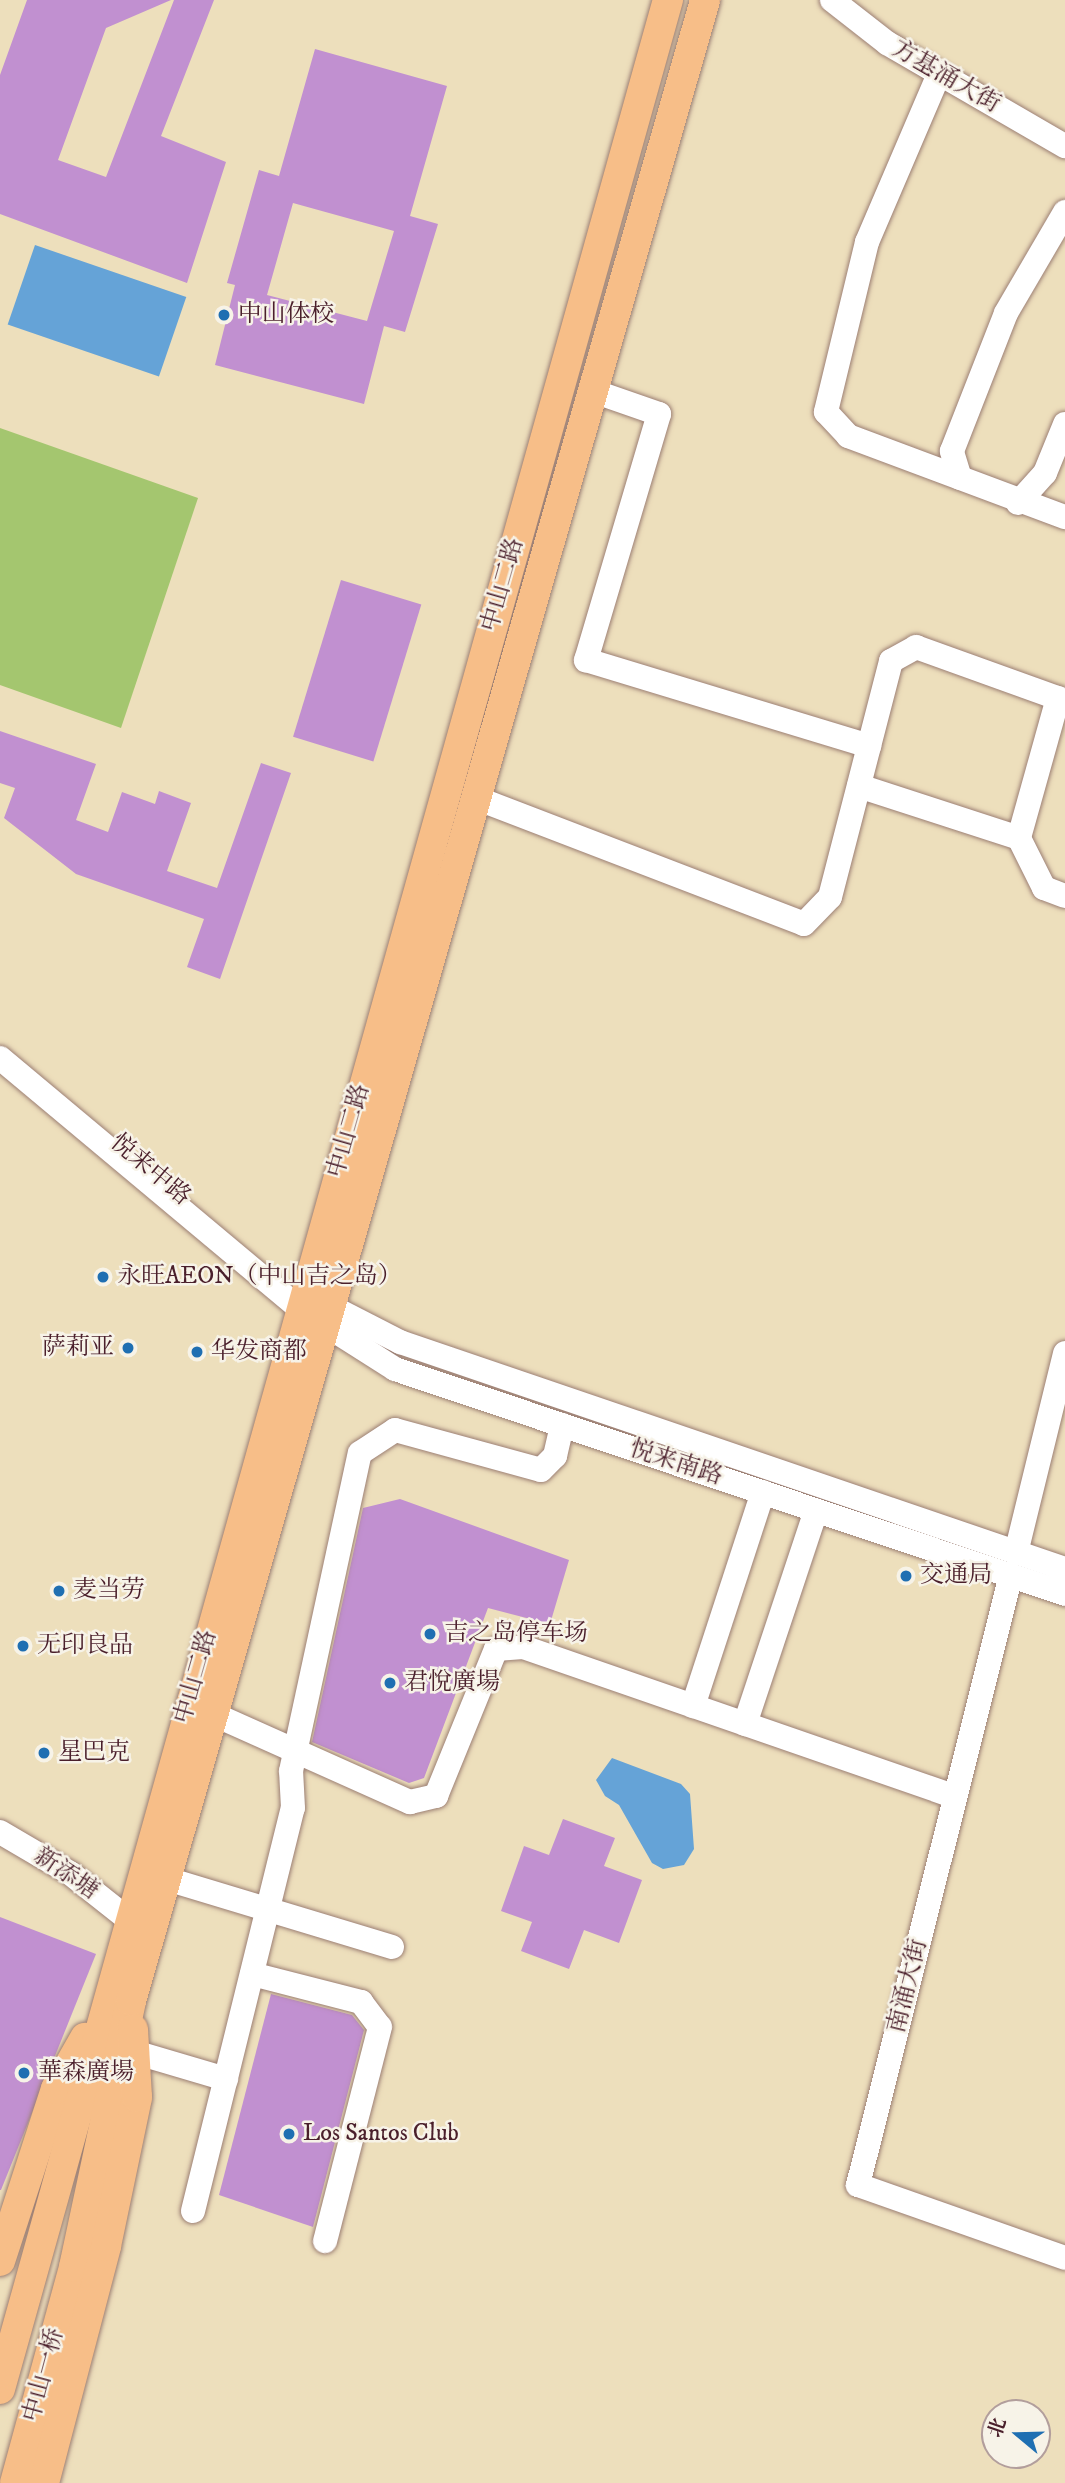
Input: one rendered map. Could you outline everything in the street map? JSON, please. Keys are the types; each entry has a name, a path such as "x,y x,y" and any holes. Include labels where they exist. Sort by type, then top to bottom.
{"main road":[{"name":"中山二路","path":"118,2001 129,1920 668,0"},
{"name":"中山二路","path":"34,2263 118,2001 167,1879 705,0"},
{"path":"44,2483 115,2206 137,2097 134,2052 118,2001"},
{"path":"0,2261 56,2089 118,2001"},
{"name":"中山一桥","path":"15,2483 74,2267 118,2001"},
{"name":"中山一桥","path":"0,2389 34,2263"}],"street":[{"name":"方基涌大街","path":"832,0 939,74 1065,146"},
{"path":"939,74 867,242 825,412 848,436 1018,503 1065,517"},
{"path":"960,478 952,451 1006,313 1065,212"},
{"path":"593,391 659,414 586,660 869,746"},
{"path":"1018,503 1045,473 1065,424"},
{"path":"476,798 804,924 830,897 891,661 916,647 1058,698 1019,838 1044,888 1065,896"},
{"path":"859,786 1019,838"},
{"name":"悦来中路","path":"0,1045 301,1300"},
{"name":"悦来中路","path":"0,1058 301,1300"},
{"name":"悦来南路","path":"301,1300 328,1316 395,1369 816,1510 1014,1564 1065,1569"},
{"name":"悦来南路","path":"328,1316 1014,1564 1065,1594"},
{"name":"南涌大街","path":"1065,1353 858,2185 1065,2258"},
{"path":"193,2210 293,1808 295,1751 360,1453 395,1430 541,1470 555,1456 562,1425"},
{"path":"693,1706 764,1492"},
{"path":"745,1724 816,1510"},
{"path":"213,1714 410,1802 436,1796 496,1649 523,1647 955,1797"},
{"name":"新添塘","path":"0,1832 70,1873 129,1920"},
{"path":"167,1879 392,1947"},
{"path":"252,1974 362,2002 380,2027 326,2241"},
{"path":"134,2052 226,2079"}],"green space":[{"path":"0,428 198,498 121,728 0,685"}],"water":[{"path":"35,245 186,297 159,377 8,324"},
{"path":"612,1758 681,1784 690,1794 694,1849 684,1865 663,1869 652,1863 619,1805 605,1796 596,1780"}],"building":[{"path":"27,0 171,0 106,28 58,160 106,177 174,0 214,0 161,136 226,162 187,283 0,214 0,75"},
{"path":"315,49 447,86 410,216 438,224 405,332 384,326 364,404 215,365 235,285 227,283 259,170 279,176","holes":["293,203 394,231 367,321 267,295"]},
{"path":"341,580 421,605 373,761 293,737"},
{"path":"0,731 96,764 76,820 108,832 122,792 155,804 159,791 191,803 167,871 217,888 261,763 291,773 220,979 187,967 204,919 76,874 4,818 15,788 0,783"},
{"name":"君悅廣場","path":"400,1499 569,1560 550,1624 488,1608 424,1778 409,1783 312,1742 363,1508"},
{"path":"563,1819 615,1838 604,1866 642,1880 619,1943 584,1930 569,1969 521,1951 532,1922 501,1911 524,1846 549,1855"},
{"name":"華森廣場","path":"0,1917 96,1954 1,2190 0,2190"},
{"name":"Los Santos Club","path":"271,1994 352,2015 364,2030 313,2227 219,2195"}],"place":[{"name":"中山体校","path":"224,315"},
{"name":"永旺AEON（中山吉之岛）","path":"103,1277"},
{"name":"萨莉亚","path":"128,1348"},
{"name":"华发商都","path":"197,1352"},
{"name":"交通局","path":"906,1576"},
{"name":"麦当劳","path":"59,1591"},
{"name":"吉之岛停车场","path":"430,1634"},
{"name":"无印良品","path":"23,1646"},
{"name":"君悅廣場","path":"390,1683"},
{"name":"星巴克","path":"44,1753"},
{"name":"華森廣場","path":"24,2073"},
{"name":"Los Santos Club","path":"289,2134"}]}
